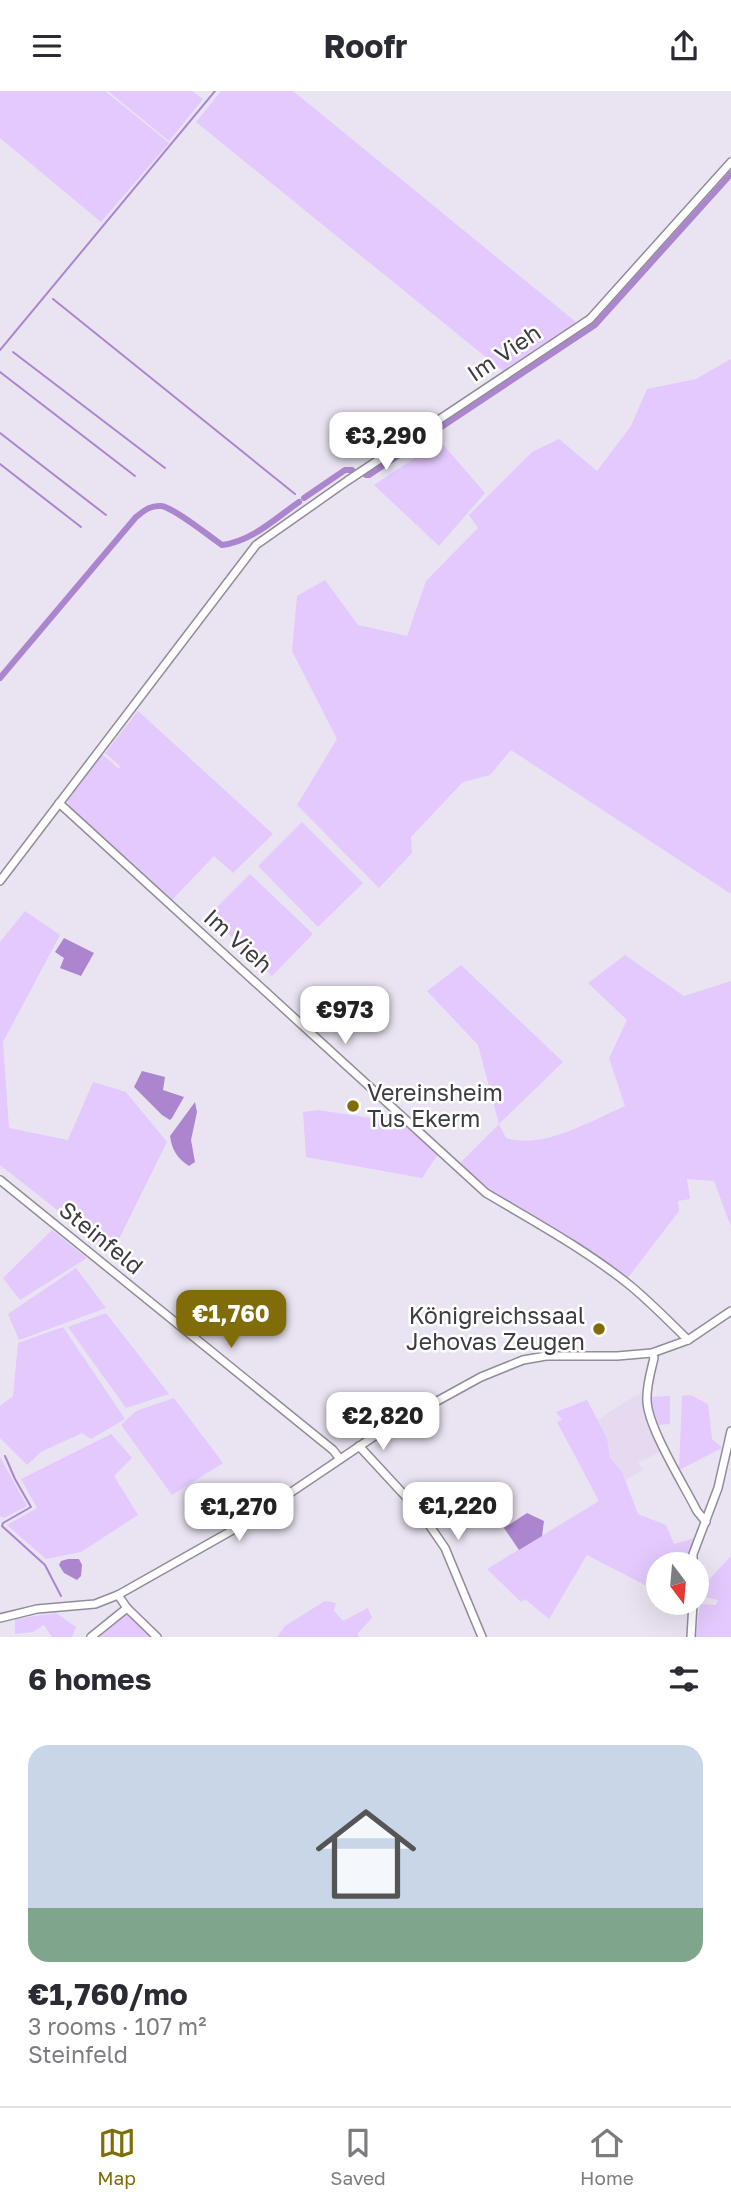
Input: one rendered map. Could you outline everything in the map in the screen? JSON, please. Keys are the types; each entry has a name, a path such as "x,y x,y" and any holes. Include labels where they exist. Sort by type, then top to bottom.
{"street":[{"name":"Im Vieh","path":"0,881 256,545 590,319 731,162"},
{"name":"Im Vieh","path":"59,803 485,1193 550,1232 632,1287 688,1340"},
{"name":"Steinfeld","path":"0,1180 333,1450 340,1459"},
{"path":"0,1618 37,1609 95,1604 118,1595 247,1522 359,1446 463,1386 523,1360 546,1356 652,1353 688,1340 731,1311"},
{"path":"652,1353 654,1357 647,1403 650,1414 657,1434 706,1522"},
{"path":"694,1552 718,1488 731,1431"},
{"path":"359,1446 421,1513 446,1548 482,1637"},
{"path":"118,1595 127,1608 158,1637"},
{"path":"92,1637 127,1608"},
{"path":"691,1637 692,1615"}],"shaded area":[{"path":"0,91 105,91 169,143 101,222 0,138"},
{"path":"108,91 192,91 203,99 169,141"},
{"path":"221,91 293,91 576,322 503,371 196,122"},
{"path":"731,359 731,894 511,750 490,775 463,782 411,837 412,853 379,888 297,805 337,739 292,651 297,596 325,580 358,625 407,636 426,581 478,528 469,515 532,452 559,439 597,471 631,426 647,389 696,379"},
{"path":"440,441 485,493 439,546 374,485"},
{"path":"138,711 273,834 233,873 214,856 172,900 68,806 68,800 102,754 119,769 120,766 105,753"},
{"path":"302,822 363,883 318,927 258,866"},
{"path":"250,874 313,934 272,976 209,915"},
{"path":"25,911 60,935 3,1042 9,1128 68,1140 93,1082 126,1092 167,1142 112,1253 0,1165 0,942"},
{"path":"64,938 94,953 81,976 60,968 64,958 55,952"},
{"path":"625,955 684,996 731,981 731,1227 714,1181 687,1179 690,1199 678,1201 679,1211 627,1279 582,1247 493,1192 460,1163 499,1124 506,1138 535,1140 582,1126 625,1106 609,1058 627,1020 588,983"},
{"path":"461,965 563,1062 499,1124 478,1045 427,991"},
{"path":"142,1071 165,1077 163,1090 184,1097 170,1120 134,1087"},
{"path":"195,1102 197,1112 191,1140 195,1162 189,1166 176,1153 170,1136"},
{"path":"318,1110 404,1123 438,1154 422,1178 306,1157 303,1112"},
{"path":"52,1230 87,1258 20,1300 3,1278"},
{"path":"76,1268 106,1308 19,1340 8,1314"},
{"path":"106,1313 169,1394 126,1408 68,1327"},
{"path":"63,1327 125,1419 91,1439 82,1433 41,1452 27,1465 0,1438 0,1406 13,1396 18,1343"},
{"path":"643,1392 643,1405 662,1451 638,1463 643,1470 624,1481 622,1472 610,1458 607,1438 598,1420"},
{"path":"690,1395 708,1404 712,1439 722,1448 679,1470 682,1396"},
{"path":"670,1396 670,1424 657,1425 650,1397"},
{"path":"174,1398 223,1463 172,1495 121,1425 136,1411"},
{"path":"587,1400 607,1438 610,1458 622,1472 638,1514 666,1525 674,1544 695,1538 699,1540 696,1552 646,1552 646,1586 587,1555 549,1619 525,1599 521,1602 487,1569 599,1501 557,1422 562,1420 556,1412"},
{"path":"111,1434 132,1458 114,1476 138,1515 81,1552 46,1559 7,1525 37,1508 21,1479"},
{"path":"0,1457 27,1506 4,1518 0,1516"},
{"path":"527,1513 544,1521 542,1536 519,1550 504,1528"},
{"path":"731,1556 731,1637 696,1637 699,1615 709,1615 709,1605 716,1605 718,1600 709,1598 709,1580"},
{"path":"79,1559 82,1565 81,1576 77,1580 64,1573 59,1565 61,1561"},
{"path":"325,1601 336,1603 334,1611 343,1621 368,1608 372,1618 358,1633 358,1637 277,1637 285,1626"},
{"path":"56,1613 76,1627 72,1637 52,1637 44,1625 33,1632 15,1634 15,1619"},
{"path":"128,1613 153,1637 99,1637"}],"waterway":[{"path":"0,350 215,91"},
{"path":"366,475 595,325 731,174"},
{"path":"53,299 295,494"},
{"path":"13,352 165,468"},
{"path":"0,372 135,476"},
{"path":"0,433 106,515"},
{"path":"0,464 81,527"},
{"path":"304,498 345,470 352,470"},
{"path":"0,678 136,517 147,509 154,506 167,508 222,545 253,534 299,502"},
{"path":"5,1456 31,1507 2,1526 45,1565 61,1596"}],"place":[{"name":"Vereinsheim Tus Ekerm","path":"353,1106"},
{"name":"Königreichssaal Jehovas Zeugen","path":"599,1329"}]}
